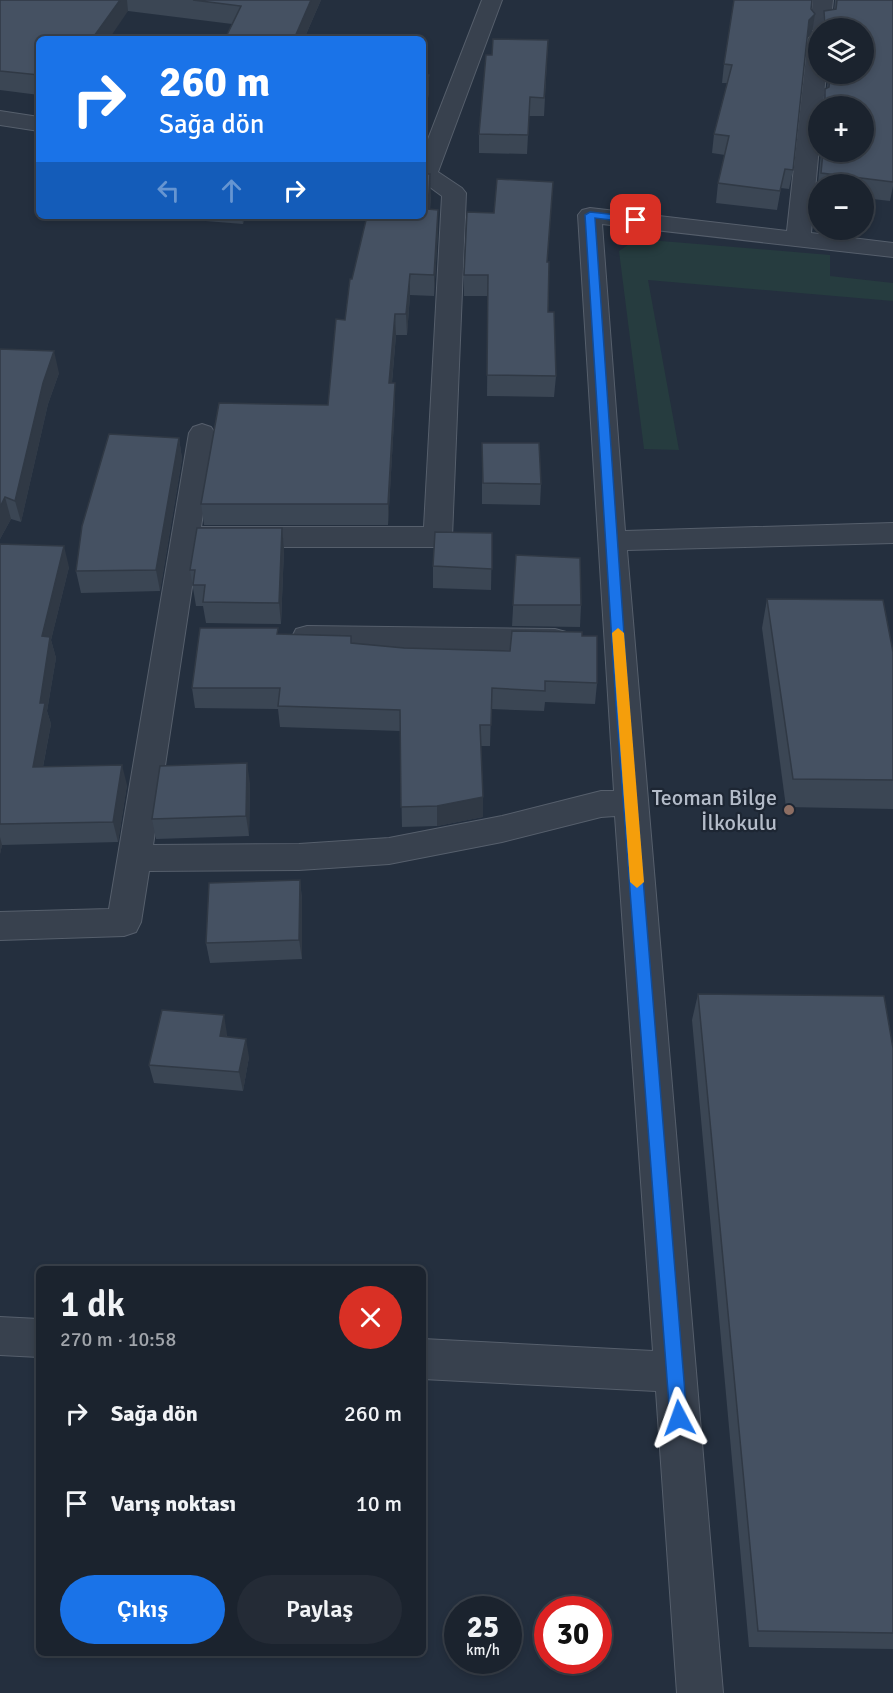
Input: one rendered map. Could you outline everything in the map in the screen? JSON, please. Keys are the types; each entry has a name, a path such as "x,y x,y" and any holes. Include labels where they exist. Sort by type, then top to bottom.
{"street":[{"path":"185,537 438,537 454,193 426,174 492,0"},
{"path":"821,18 823,0"},
{"path":"798,239 814,84"},
{"path":"0,118 36,124"},
{"path":"700,1693 631,803 599,640 612,541 590,215 893,249"},
{"path":"0,926 124,922 134,858 182,635 185,537 202,433"},
{"path":"612,541 893,533"},
{"path":"276,636 599,640"},
{"path":"134,858 299,857 389,850 502,829 601,804 631,803"},
{"path":"0,1336 36,1338"},
{"path":"426,1359 675,1372"}],"green space":[{"path":"637,239 830,255 830,276 893,283 893,301 648,280 679,450 644,449 619,251"}],"building":[{"path":"0,0 120,0 94,36 36,36 36,75 0,71"},
{"path":"193,0 311,0 295,36 226,36 241,6"},
{"path":"734,0 812,0 811,9 815,14 808,18 793,170 785,169 780,191 718,183 729,136 714,134 732,65 724,64"},
{"path":"837,0 893,0 893,182 874,180 874,174 821,173 822,162 874,162 874,96 825,96 825,89 829,84 874,84 874,18 824,18 824,11 836,9"},
{"path":"493,39 548,40 544,98 530,97 528,135 479,134 486,55 492,55"},
{"path":"426,174 430,174 428,209 438,210 434,275 410,274 406,314 395,314 389,383 395,383 388,504 201,504 219,403 328,405 336,319 345,320 350,279 352,279 366,219 426,219"},
{"path":"497,179 553,182 547,262 549,262 548,312 554,312 556,376 487,375 488,275 464,275 467,212 494,213"},
{"path":"0,349 54,351 43,383 15,501 5,497 0,507"},
{"path":"109,434 179,438 156,570 76,571 82,526"},
{"path":"482,443 539,443 541,484 483,483"},
{"path":"197,528 282,528 279,603 203,602 205,585 193,585 195,570 190,570"},
{"path":"435,532 492,533 492,569 433,566"},
{"path":"0,544 64,546 42,636 50,637 40,703 45,703 33,767 122,765 113,822 0,824"},
{"path":"516,555 580,558 581,605 513,605"},
{"path":"767,599 883,600 893,652 893,780 793,779"},
{"path":"200,628 278,628 277,634 351,636 351,643 404,648 510,651 512,631 582,632 582,636 597,636 597,683 545,681 545,691 492,688 491,725 480,725 483,797 437,806 401,807 400,710 278,706 280,688 192,688"},
{"path":"247,763 246,816 152,819 160,766"},
{"path":"300,880 299,940 206,943 209,883"},
{"path":"698,994 884,996 893,1048 893,1633 758,1631"},
{"path":"162,1010 224,1015 220,1036 246,1039 239,1072 149,1065"}],"slow traffic":[{"path":"618,633 637,882"}],"place":[{"name":"Teoman Bilge İlkokulu","path":"789,810"}],"route":[{"path":"636,220 590,215 623,706 679,1418"}]}
